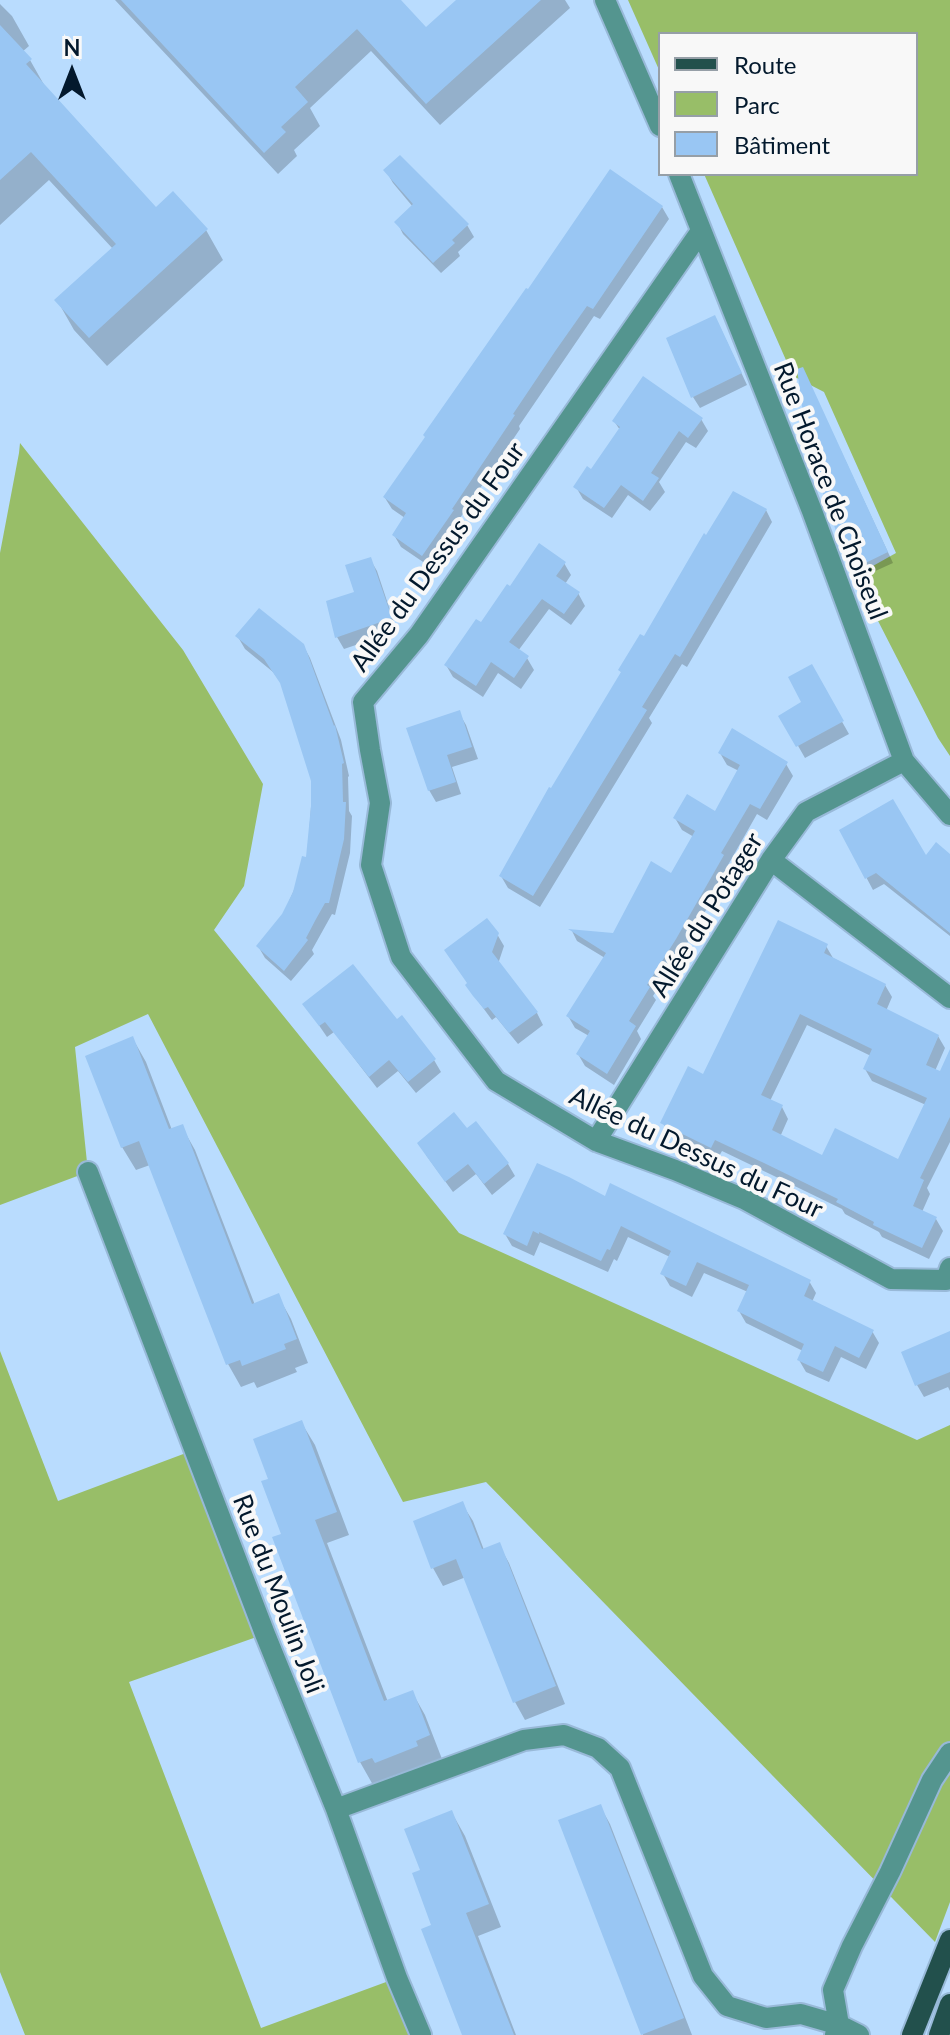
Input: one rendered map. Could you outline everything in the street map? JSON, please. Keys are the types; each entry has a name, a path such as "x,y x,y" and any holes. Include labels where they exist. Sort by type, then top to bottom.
{"main road":[{"path":"912,2035 950,1940"},
{"path":"939,2035 950,2004"}],"street":[{"path":"605,0 658,121"},
{"name":"Rue Horace de Choiseul","path":"680,176 812,511 904,761 950,815"},
{"name":"Allée du Dessus du Four","path":"701,231 419,635 363,702 380,803 371,865 401,957 496,1081 596,1141 744,1199 891,1279 946,1280 950,1268"},
{"name":"Allée du Potager","path":"596,1141 771,860 806,812 904,761"},
{"path":"771,860 950,998"},
{"name":"Rue du Moulin Joli","path":"88,1172 421,2035"},
{"path":"336,1809 524,1740 564,1735 598,1748 620,1768 703,1976 727,2006 766,2018 801,2014 837,2030 859,2035"},
{"path":"837,2030 833,1990 932,1780 950,1753"}],"green space":[{"path":"628,0 950,0 950,756 855,576 896,553 824,392 793,376 705,176 918,176 918,32 658,32 658,68"},
{"path":"20,443 183,650 263,784 244,886 214,930 459,1233 917,1440 950,1425 950,1902 935,1942 486,1482 403,1502 148,1014 75,1047 88,1172 0,1205 0,553"},
{"path":"0,1351 58,1501 194,1450 265,1634 129,1682 261,2028 397,1978 420,2035 25,2035 0,1972"}],"building":[{"path":"121,0 401,0 426,27 456,0 541,0 426,104 357,29 295,87 308,102 281,127 286,132 264,153"},
{"path":"0,25 32,59 26,64 156,207 173,191 208,229 89,338 54,300 116,244 31,152 0,180"},
{"path":"400,155 469,224 452,240 455,243 433,263 394,222 413,204 383,170"},
{"path":"610,169 663,206 593,309 587,306 556,350 422,556 392,535 406,513 383,497"},
{"path":"715,315 742,373 691,398 666,338"},
{"path":"803,367 888,552 853,569 844,554 808,450 797,369"},
{"path":"643,376 703,418 688,438 679,431 651,473 659,478 643,501 621,485 604,508 573,487 587,466 591,469 620,427 612,421"},
{"path":"733,491 767,509 680,657 675,654 642,707 647,710 533,896 499,876 549,787 621,672 618,670 640,634 644,636 704,533 706,535"},
{"path":"539,543 566,562 556,576 580,592 564,614 542,599 509,642 529,656 514,678 491,662 476,686 444,665 476,619 481,622 507,584 510,586"},
{"path":"371,557 392,618 335,638 326,601 354,592 345,565"},
{"path":"259,608 304,644 335,725 344,763 344,839 329,903 325,903 306,938 308,940 284,971 256,946 282,914 293,892 302,856 306,857 311,781 280,683 264,659 235,636"},
{"path":"812,664 844,721 796,747 778,716 801,702 788,677"},
{"path":"460,710 472,747 447,755 456,782 428,791 406,728"},
{"path":"732,728 788,762 760,809 750,804 721,853 724,855 647,985 650,987 629,1021 636,1026 607,1074 576,1054 590,1031 566,1016 606,953 568,929 613,933 651,861 671,873 695,831 673,818 687,794 715,811 740,765 718,753"},
{"path":"893,799 926,855 936,842 950,854 950,933 876,873 865,879 839,830"},
{"path":"487,918 499,933 492,952 538,1012 509,1033 488,1007 484,1009 473,996 444,950"},
{"path":"778,920 828,944 824,953 886,984 877,1004 939,1035 926,1065 940,1071 950,1049 950,1117 920,1178 924,1180 913,1206 937,1217 922,1248 873,1225 874,1222 836,1202 838,1199 764,1163 715,1140 711,1148 660,1123 688,1066 703,1074","holes":["800,1014 872,1049 863,1069 927,1098 898,1159 835,1128 822,1155 772,1130 783,1105 761,1095"]},
{"path":"353,964 397,1019 402,1015 436,1059 408,1082 389,1060 369,1077 325,1022 319,1026 302,1004"},
{"path":"133,1036 169,1129 183,1124 252,1304 279,1293 297,1339 284,1344 286,1349 242,1366 240,1360 226,1365 139,1141 121,1148 85,1056"},
{"path":"454,1112 467,1128 476,1121 509,1163 484,1184 468,1164 445,1182 417,1143"},
{"path":"537,1163 605,1196 610,1183 811,1280 804,1296 874,1330 859,1358 835,1346 823,1372 797,1360 804,1344 737,1311 749,1285 697,1262 686,1286 660,1274 671,1251 621,1226 601,1261 539,1232 533,1231 527,1246 503,1234"},
{"path":"950,1331 950,1372 915,1386 901,1352"},
{"path":"302,1420 337,1512 315,1520 384,1701 413,1690 430,1735 416,1741 418,1746 375,1763 372,1758 358,1763 272,1537 281,1534 261,1481 268,1479 253,1439"},
{"path":"463,1501 482,1549 500,1542 556,1686 513,1703 456,1559 431,1569 413,1521"},
{"path":"601,1804 684,2018 641,2035 558,1820"},
{"path":"452,1810 489,1904 466,1913 514,2035 462,2035 421,1929 431,1925 412,1873 420,1870 404,1829"}]}
